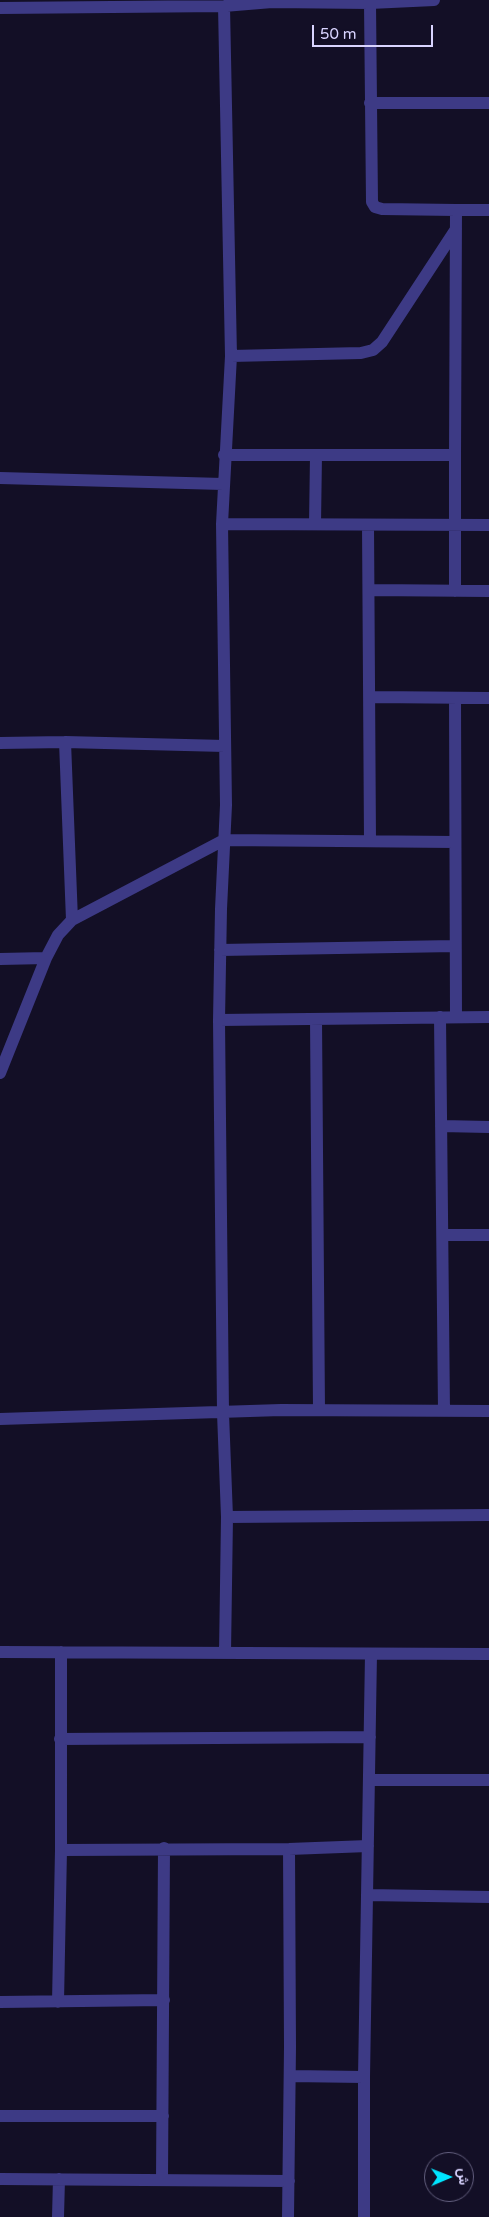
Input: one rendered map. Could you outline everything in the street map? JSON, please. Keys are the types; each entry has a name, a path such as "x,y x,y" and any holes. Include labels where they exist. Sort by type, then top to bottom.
{"street":[{"path":"0,8 224,6 272,1 370,3 434,0"},
{"path":"370,3 372,202 375,207 489,210"},
{"path":"224,6 231,356 224,455 222,524 226,805 219,1020 223,1413 226,1517 225,1653"},
{"path":"370,103 489,103"},
{"path":"455,591 456,210"},
{"path":"231,356 361,353 373,350 382,342 456,229"},
{"path":"224,455 455,455"},
{"path":"315,524 316,455"},
{"path":"0,478 223,484"},
{"path":"222,524 489,525"},
{"path":"368,525 370,841"},
{"path":"369,590 489,591"},
{"path":"370,697 489,698"},
{"path":"455,698 456,1017"},
{"path":"0,743 65,742 225,746"},
{"path":"65,742 72,920"},
{"path":"0,1073 46,958 58,935 72,920 224,840 455,842"},
{"path":"220,950 455,946"},
{"path":"0,959 46,958"},
{"path":"219,1020 489,1016"},
{"path":"440,1017 444,1234 444,1411"},
{"path":"316,1019 319,1410"},
{"path":"441,1126 489,1127"},
{"path":"444,1234 489,1235"},
{"path":"0,1419 319,1410 489,1411"},
{"path":"226,1517 489,1515"},
{"path":"0,1652 489,1654"},
{"path":"58,2002 61,1850 61,1652"},
{"path":"364,2217 364,2077 371,1654"},
{"path":"60,1740 370,1737"},
{"path":"370,1780 489,1780"},
{"path":"61,1850 164,1848 289,1849 368,1846"},
{"path":"162,2180 164,2116 164,1848"},
{"path":"288,2217 290,2076 289,1849"},
{"path":"367,1895 489,1897"},
{"path":"0,2002 164,2000"},
{"path":"290,2076 364,2077"},
{"path":"0,2116 164,2116"},
{"path":"0,2179 289,2181"},
{"path":"58,2217 59,2180"}]}
